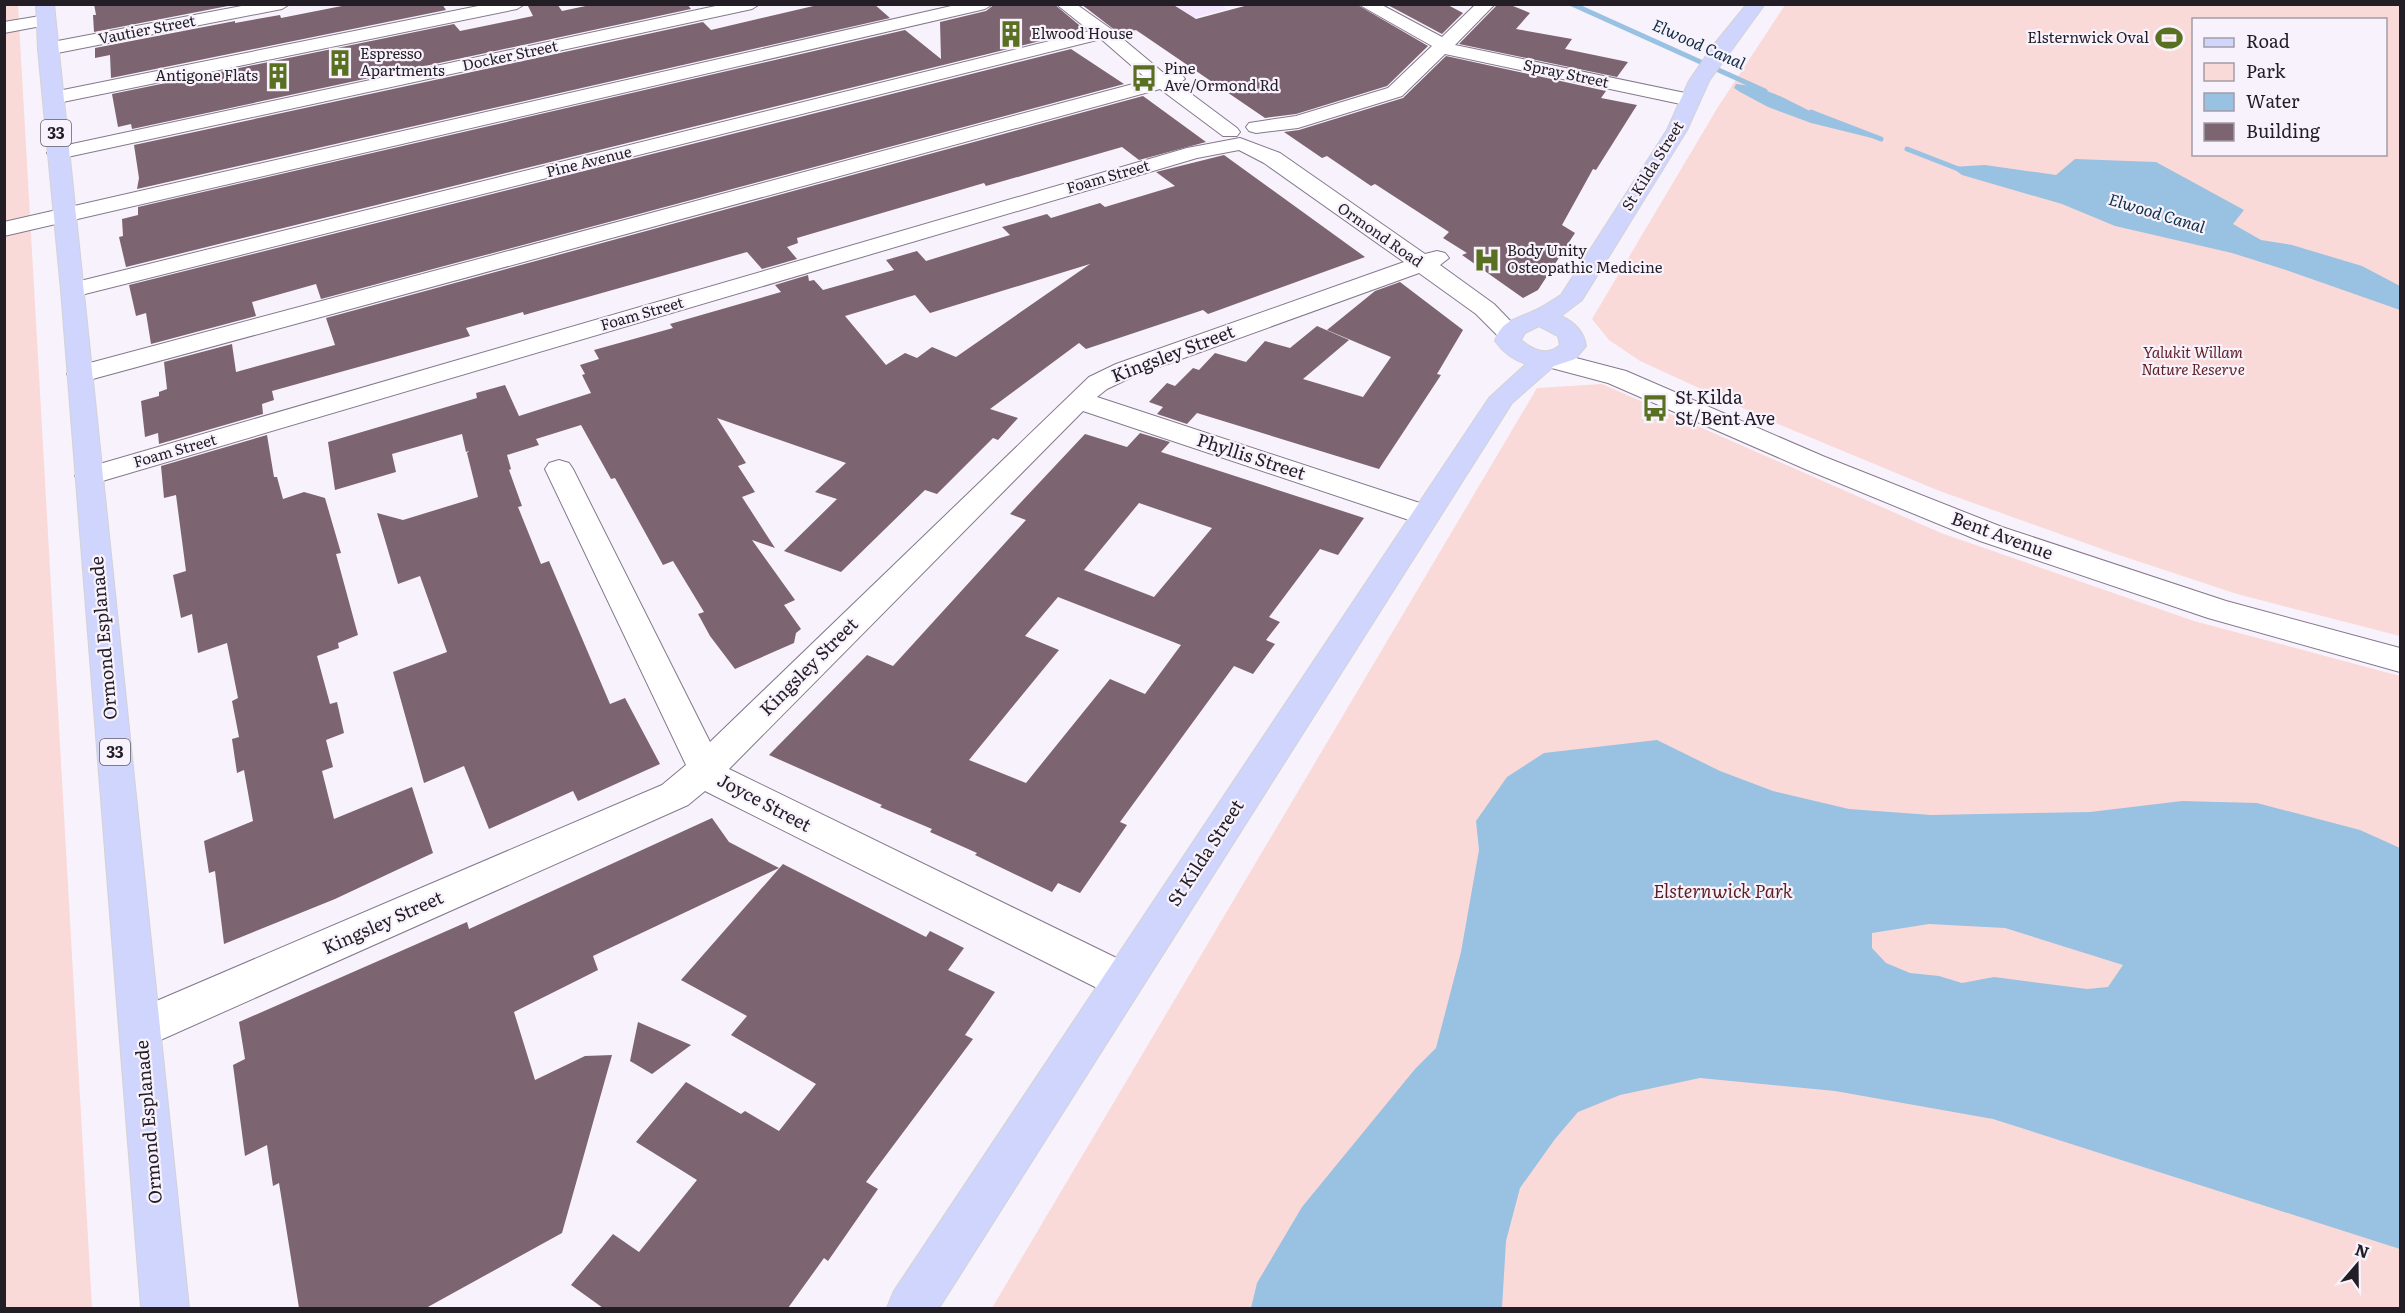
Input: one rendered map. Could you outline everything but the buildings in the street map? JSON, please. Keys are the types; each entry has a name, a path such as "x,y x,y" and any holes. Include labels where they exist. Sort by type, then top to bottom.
{"main road":[{"name":"St Kilda Street","path":"1502,398 1512,340 1537,318 1570,300 1677,130 1695,90 1719,51 1757,4"},
{"name":"Ormond Esplanade","path":"46,9 47,49 73,290 165,1308"},
{"name":"St Kilda Street","path":"911,1308 1502,398 1560,349 1572,312 1570,300"},
{"path":"1537,318 1560,349"},
{"path":"1512,340 1560,349"}],"street":[{"name":"Vautier Street","path":"47,49 282,4"},
{"path":"52,98 517,4"},
{"name":"Docker Street","path":"58,153 752,4"},
{"path":"4,229 65,217 985,4"},
{"name":"Ormond Road","path":"1065,4 1112,39 1141,66 1170,80 1248,135 1272,158 1429,261 1514,309 1537,318"},
{"name":"Spray Street","path":"1366,4 1443,47 1695,90"},
{"name":"Foam Street","path":"89,476 1395,92 1487,4"},
{"path":"4,16 46,9"},
{"path":"4,28 46,9"},
{"name":"Pine Avenue","path":"73,290 1112,39"},
{"path":"80,374 1170,80"},
{"name":"Ormond Road","path":"1429,261 1485,309 1512,340"},
{"name":"Kingsley Street","path":"141,1028 675,795 706,769 1078,400 1098,383 1125,370 1429,261"},
{"name":"Bent Avenue","path":"1560,349 1617,377 1815,463 1991,534 2219,610 2400,660"},
{"name":"Phyllis Street","path":"1078,400 1425,515"},
{"name":"Joyce Street","path":"559,469 706,769 726,786 1123,981"}],"shaded area":[{"path":"1220,4 1227,9 1131,34 1088,5"}],"green space":[{"path":"4,5 18,5 92,1308 5,1308"},
{"name":"Yalukit Willam Nature Reserve","path":"1785,5 2400,5 2400,636 2237,594 2113,553 1937,490 1773,422 1640,361 1609,340 1592,319 1718,107"},
{"name":"Elsternwick Park","path":"1602,384 1941,533 2194,621 2400,676 2400,1308 992,1308 1537,388"}],"water":[{"path":"1736,84 1762,89 1833,122 1864,132 1872,138 1811,123 1768,107 1734,88"},
{"path":"2075,159 2156,162 2244,210 2233,224 2261,240 2292,245 2362,266 2400,286 2400,310 2232,253 2115,226 2062,204 1962,175 1951,167 1985,165 2056,175"},
{"path":"1657,740 1720,771 1773,791 1849,809 1931,815 2090,812 2182,801 2257,803 2360,830 2400,848 2400,1249 1993,1119 1835,1091 1700,1078 1620,1095 1578,1112 1555,1139 1520,1188 1506,1241 1502,1308 1251,1308 1257,1283 1302,1207 1415,1069 1436,1048 1461,952 1479,850 1476,821 1507,777 1544,753","holes":["1929,924 2005,928 2123,965 2108,987 2087,989 1994,977 1962,983 1939,976 1910,973 1886,963 1872,948 1872,933"]}],"waterway":[{"name":"Elwood Canal","path":"1572,4 1765,91"},
{"name":"Elwood Canal","path":"1811,112 1881,139"},
{"name":"Elwood Canal","path":"1907,149 1961,170"}],"place":[{"name":"Elwood House","path":"1011,34"},
{"name":"Elsternwick Oval","path":"2169,38"},
{"name":"Espresso Apartments","path":"340,63"},
{"name":"Antigone Flats","path":"278,76"},
{"name":"Pine Ave/Ormond Rd","path":"1144,78"},
{"name":"Body Unity Osteopathic Medicine","path":"1487,260"},
{"name":"St Kilda St/Bent Ave","path":"1655,408"}]}
